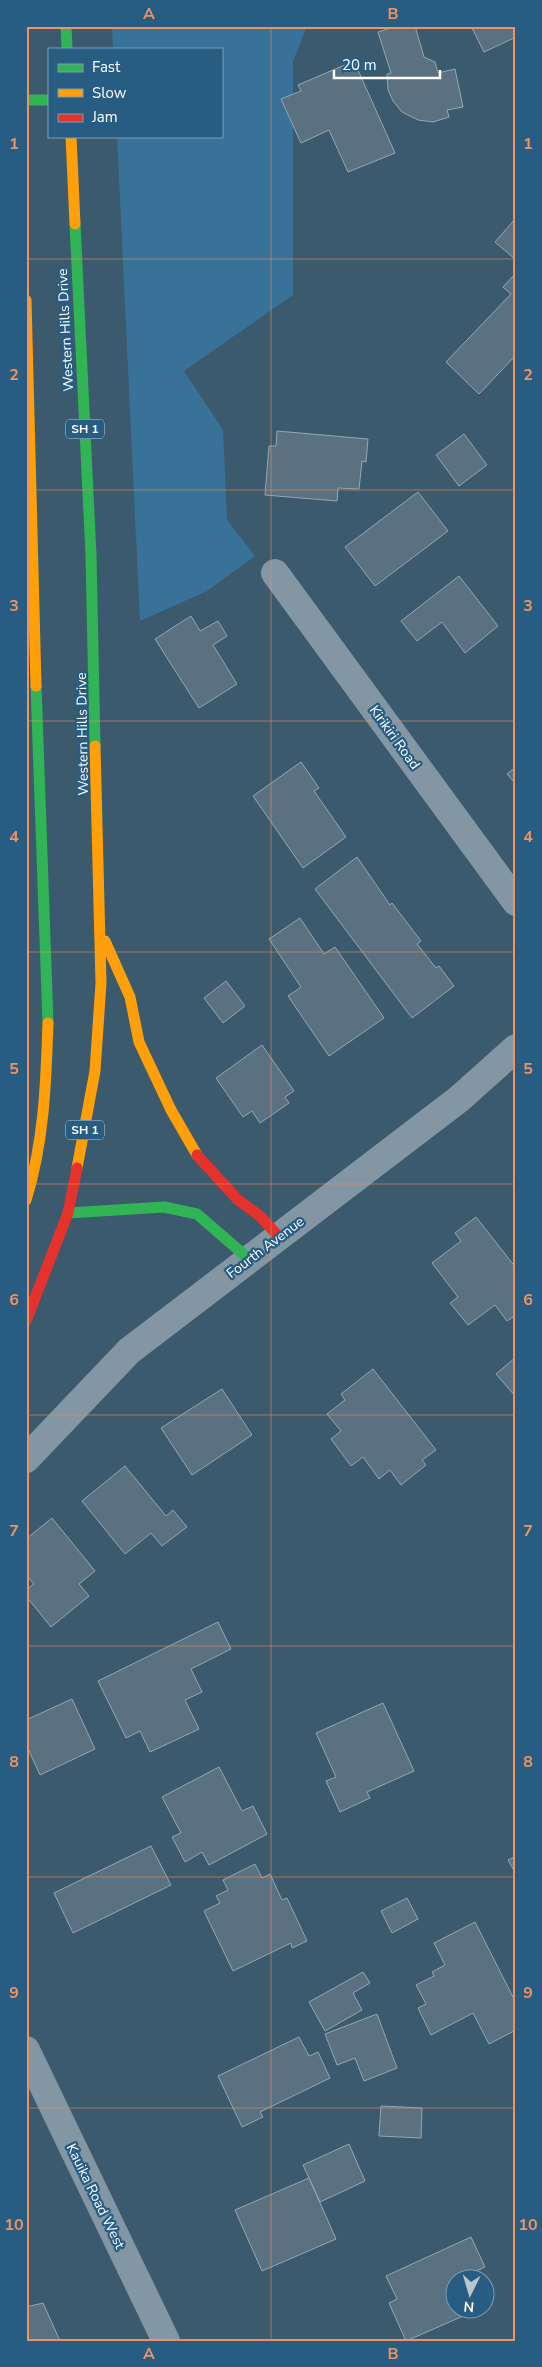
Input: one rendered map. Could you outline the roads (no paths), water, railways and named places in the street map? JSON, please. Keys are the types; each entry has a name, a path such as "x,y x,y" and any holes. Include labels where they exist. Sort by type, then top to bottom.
{"highway":[{"path":"66,26 67,48"},
{"path":"26,100 48,100"},
{"name":"Western Hills Drive","path":"26,1321 53,1256 68,1213 95,1071 101,983 91,555 71,138"},
{"path":"26,300 36,687 49,1010 45,1094 34,1174 26,1200"},
{"path":"101,930 130,997 139,1042 171,1110 193,1148 237,1199 260,1216 279,1237"},
{"path":"68,1213 164,1207 197,1214 249,1259"}],"street":[{"name":"Kirikiri Road","path":"275,572 516,902"},
{"name":"Fourth Avenue","path":"26,1459 129,1351 459,1099 516,1048"},
{"name":"Kauika Road West","path":"26,2050 166,2341"}]}
